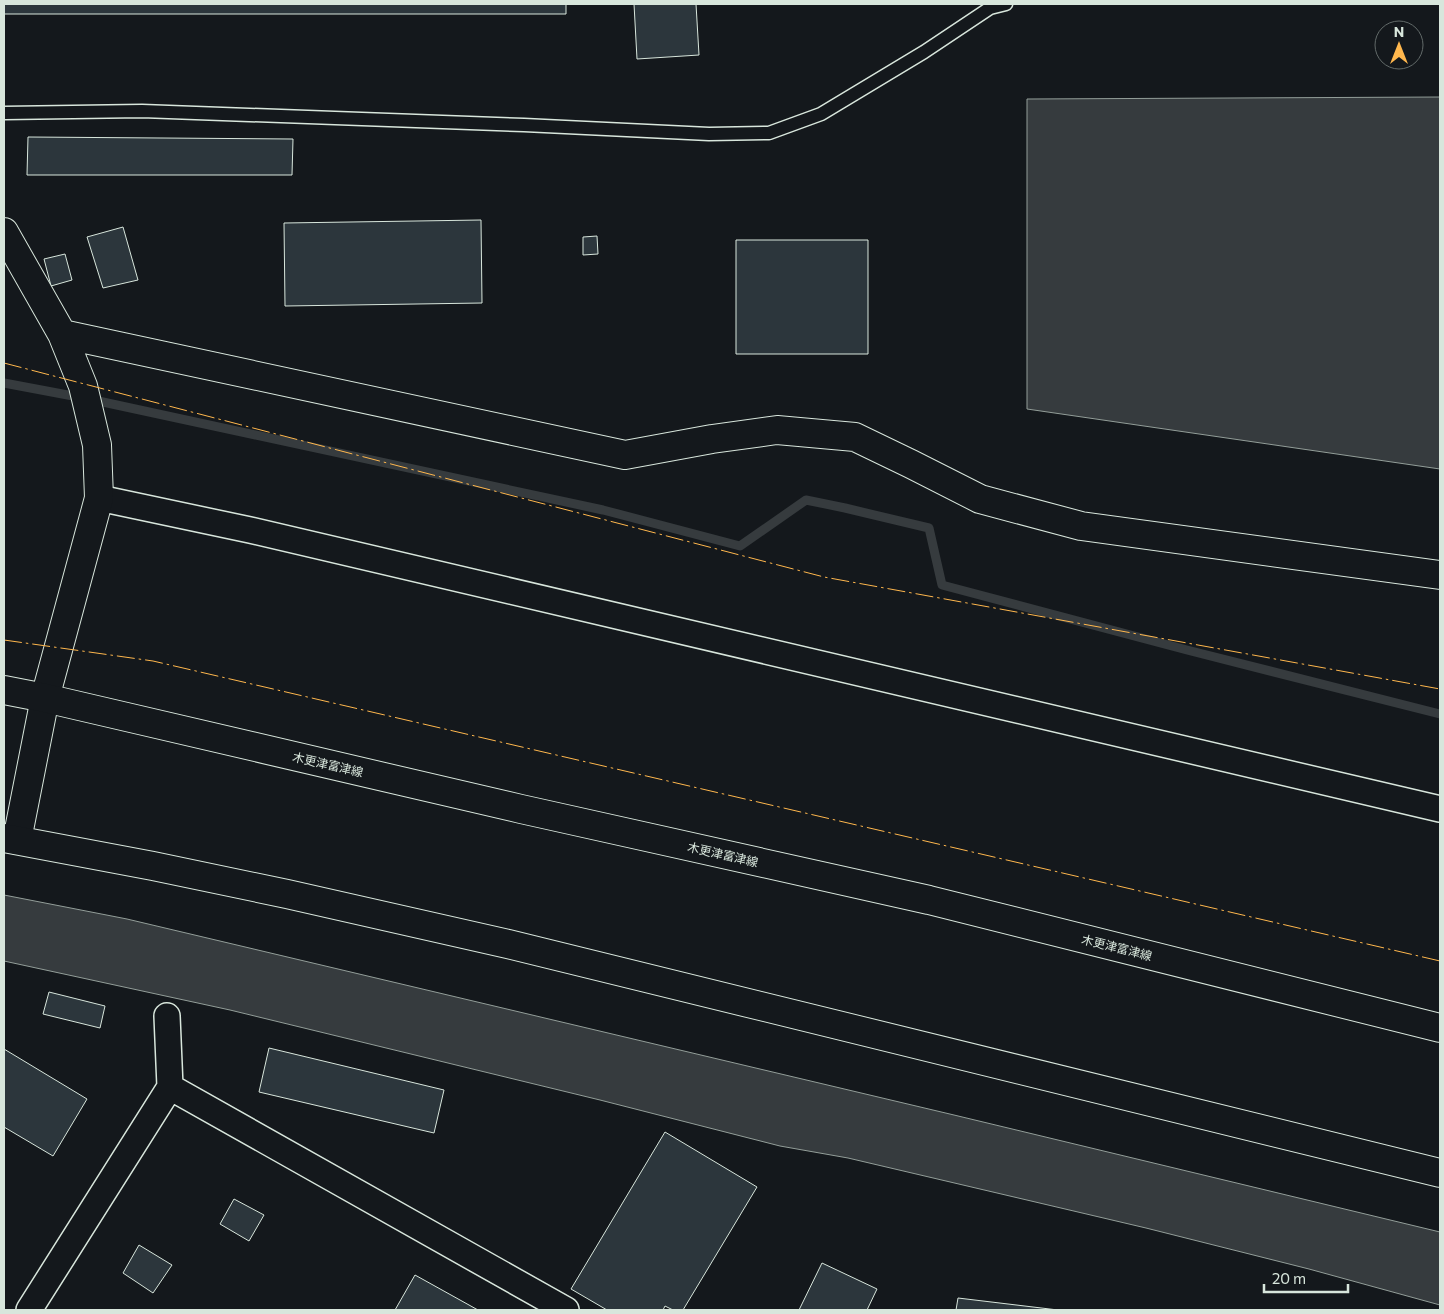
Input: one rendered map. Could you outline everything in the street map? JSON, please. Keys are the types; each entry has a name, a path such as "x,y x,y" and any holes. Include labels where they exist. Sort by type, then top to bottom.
{"main road":[{"path":"4,232 62,334 80,377 97,445 99,498 45,698 10,839 287,894 498,942 1440,1174"},
{"path":"62,334 625,455 712,439 776,430 855,438 980,499 1080,526 1440,575"},
{"name":"木更津富津線","path":"4,690 521,809 929,900 1440,1028"}],"street":[{"path":"99,498 337,550 1440,809"},
{"path":"29,1310 170,1087 167,1016"},
{"path":"170,1087 566,1310"}],"lane":[{"path":"4,113 142,111 709,134 768,133 821,114 924,52 990,8 1006,4"}],"shaded area":[{"path":"1440,97 1440,469 1027,409 1027,99"},
{"path":"4,895 127,919 1440,1232 1440,1305 1309,1269 1146,1228 848,1158 780,1146 230,1010 4,961"}],"building":[{"path":"4,4 566,4 566,14 4,14"},
{"path":"634,4 696,4 699,55 637,59"},
{"path":"28,137 293,139 292,175 27,175"},
{"path":"481,220 482,303 285,306 284,223"},
{"path":"123,227 138,280 103,288 87,237"},
{"path":"597,236 598,254 583,255 583,237"},
{"path":"736,240 868,240 868,354 736,354"},
{"path":"65,254 72,280 51,286 44,259"},
{"path":"49,992 105,1006 100,1028 43,1014"},
{"path":"269,1048 444,1090 434,1133 259,1092"},
{"path":"4,1049 87,1099 53,1156 4,1127"},
{"path":"665,1132 757,1187 683,1310 673,1310 665,1306 663,1310 607,1310 571,1289"},
{"path":"234,1199 264,1215 249,1241 220,1224"},
{"path":"139,1245 172,1265 153,1293 123,1273"},
{"path":"822,1263 877,1289 867,1310 799,1310"},
{"path":"415,1275 478,1310 395,1310"},
{"path":"958,1298 1058,1310 956,1310"}],"waterway":[{"path":"4,383 89,399 603,510 740,546 806,500 845,508 929,528 942,585 1440,714"}],"power":[{"path":"4,363 824,577 1440,689"},
{"path":"4,640 153,661 1440,961"}]}
